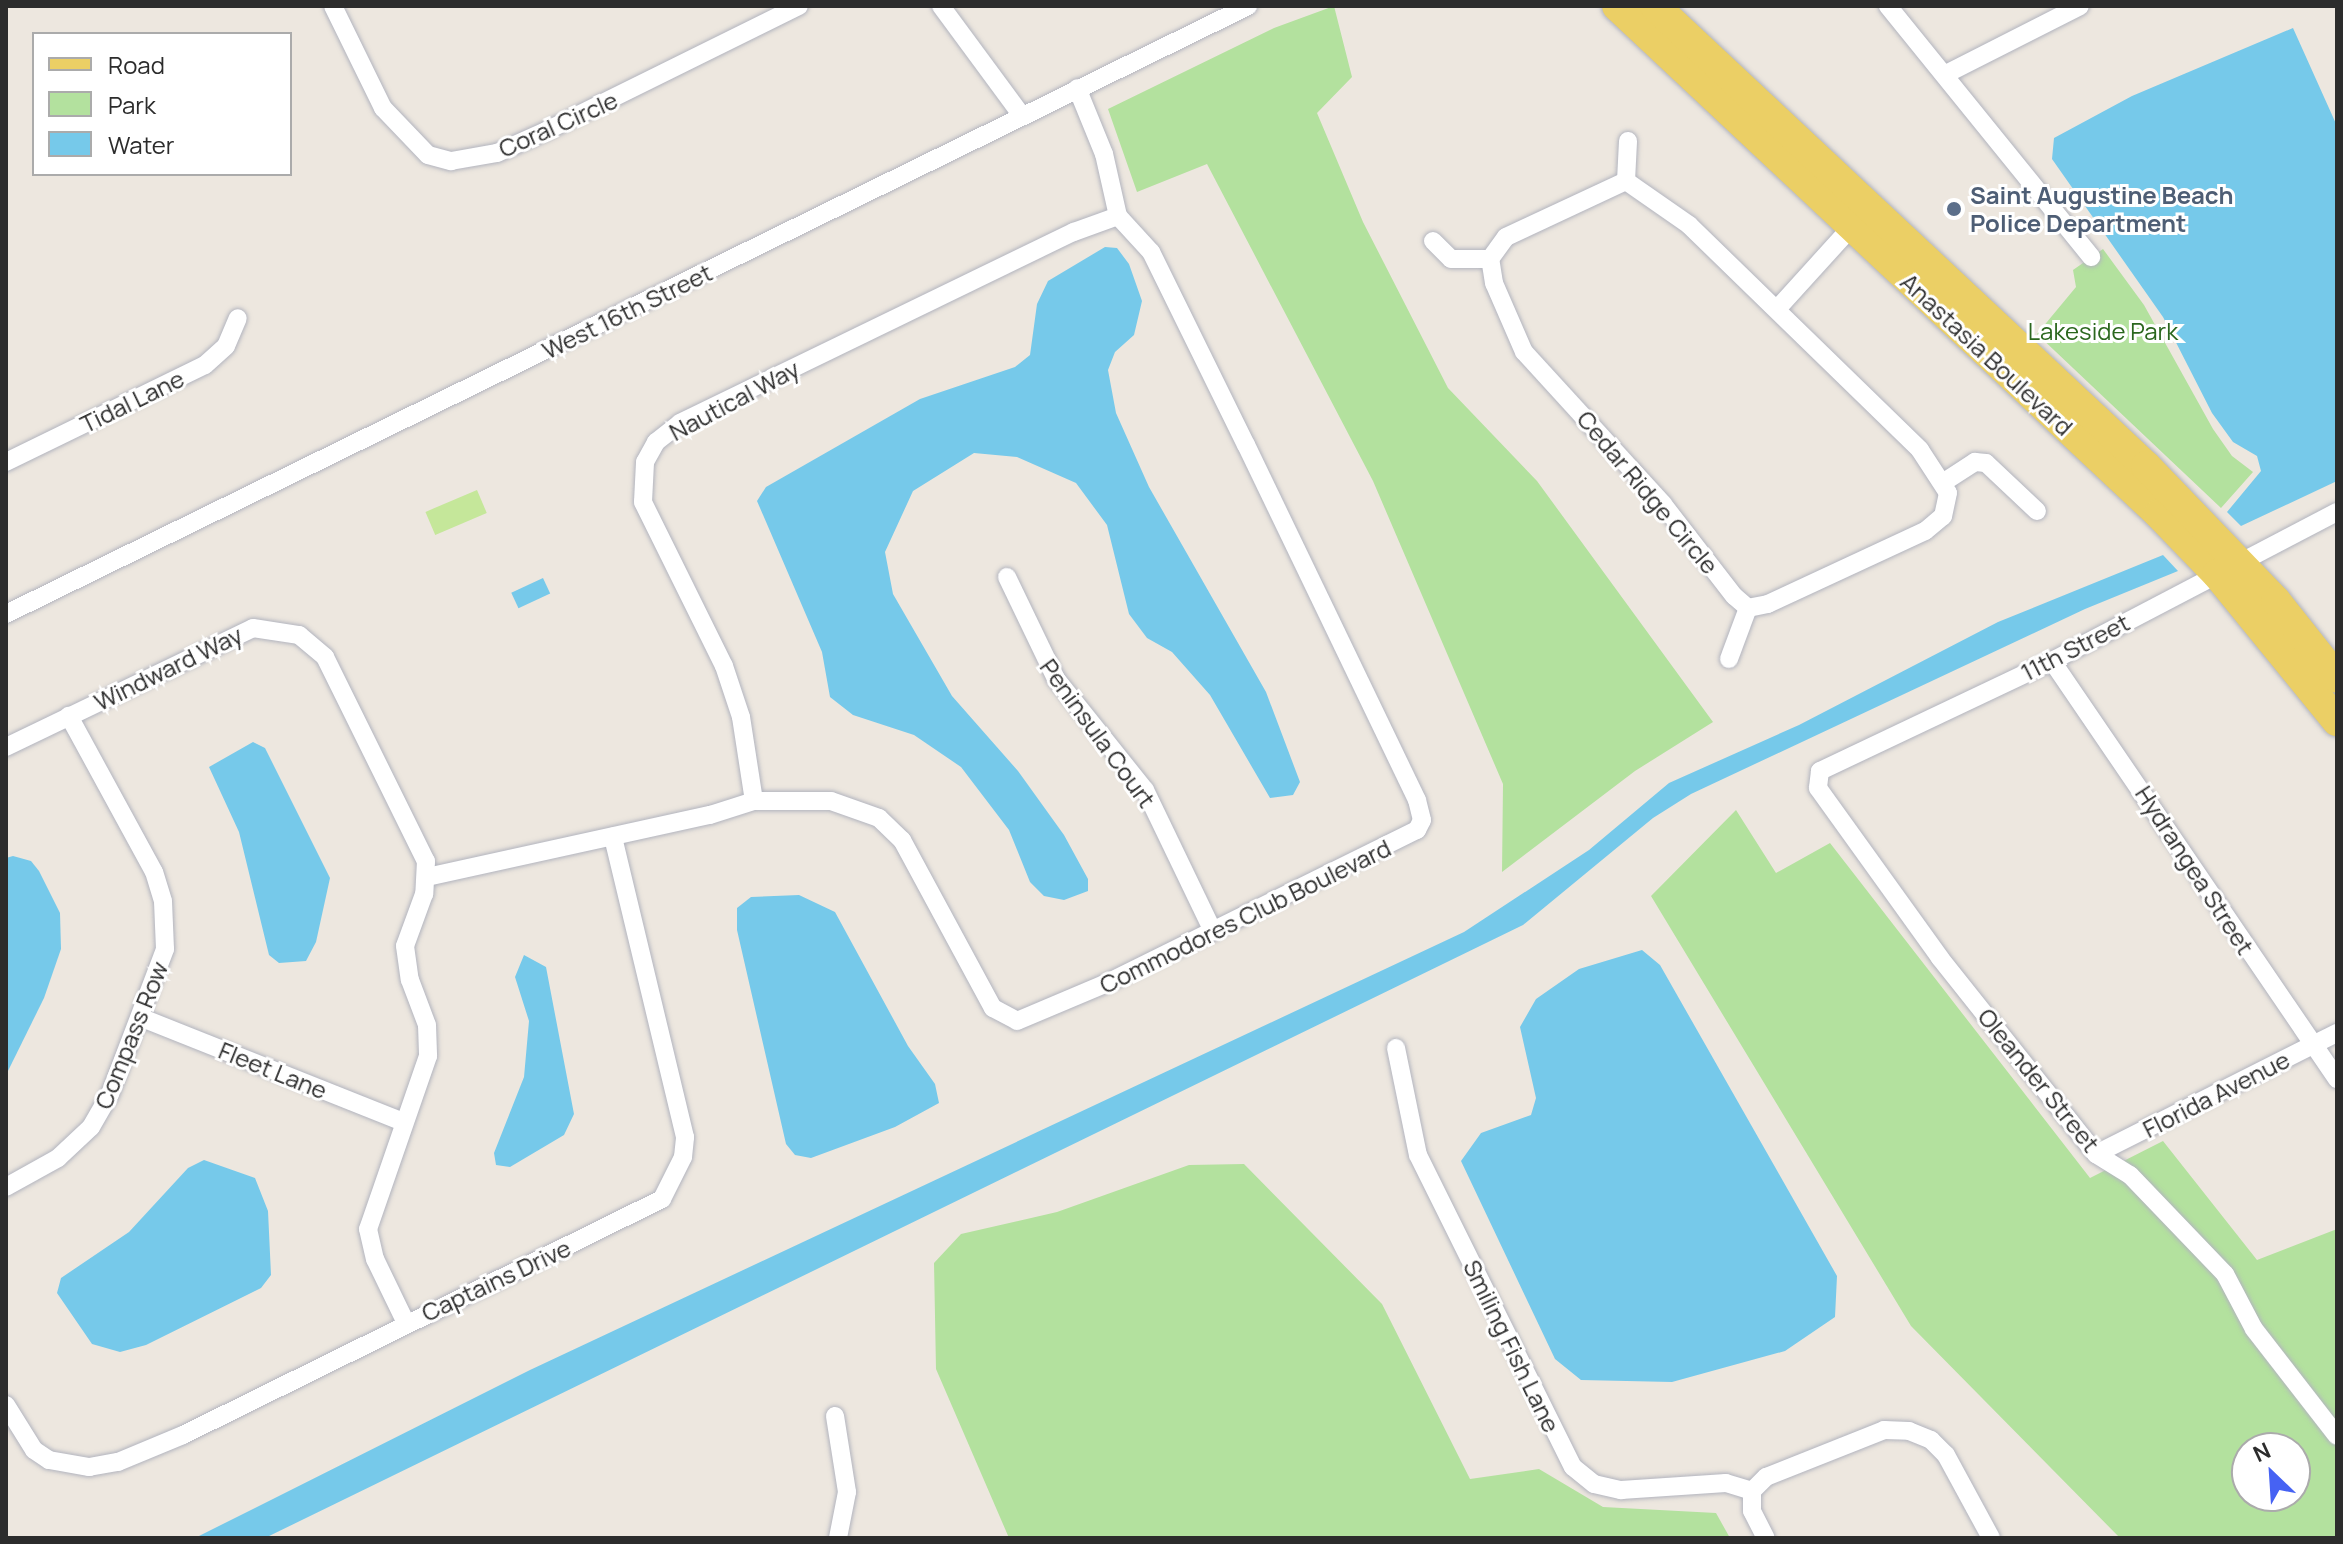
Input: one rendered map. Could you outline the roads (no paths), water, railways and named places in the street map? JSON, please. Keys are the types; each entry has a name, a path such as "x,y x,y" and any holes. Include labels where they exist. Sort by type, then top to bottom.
{"main road":[{"name":"Anastasia Boulevard","path":"1617,6 2146,466 2228,568 2337,721"},
{"name":"Anastasia Boulevard","path":"1655,6 1860,217"},
{"name":"Anastasia Boulevard","path":"2228,568 2337,678"}],"street":[{"name":"Coral Circle","path":"333,6 383,108 428,155 451,161 497,153 534,137 799,6"},
{"path":"941,6 1022,116"},
{"name":"West 16th Street","path":"6,614 1248,6"},
{"path":"1888,6 2091,257"},
{"path":"1946,74 2080,6"},
{"name":"Commodores Club Boulevard","path":"427,877 613,837 754,801 831,801 879,818 914,856 993,1008 1003,1017 1028,1020 1403,841 1422,820 1393,747 1151,252 1118,216 1104,154 1077,88"},
{"path":"1626,181 1628,141"},
{"path":"1433,241 1451,259 1490,259 1506,237 1626,181"},
{"path":"1626,181 1689,225 1778,308 1920,450 1944,482 1943,516 1925,531 1768,604 1748,608 1729,659"},
{"name":"Nautical Way","path":"754,801 741,717 724,666 643,502 645,462 656,442 680,423 1061,238 1118,216"},
{"path":"1778,308 1860,217"},
{"name":"Cedar Ridge Circle","path":"1490,259 1511,330 1524,352 1663,504 1748,608"},
{"name":"Tidal Lane","path":"6,462 205,365 226,346 238,318"},
{"path":"1944,482 1975,462 1986,463 2037,511"},
{"name":"11th Street","path":"1819,783 1820,771 2052,661 2337,512"},
{"name":"Peninsula Court","path":"1007,577 1056,679 1145,790 1213,931"},
{"name":"Windward Way","path":"6,747 237,633 270,627 299,635 325,657 420,846 427,877"},
{"name":"Hydrangea Street","path":"2052,661 2337,1079"},
{"name":"Compass Row","path":"6,1187 58,1158 91,1127 142,1018 165,949 163,901 154,872 69,716"},
{"name":"Oleander Street","path":"1819,783 1849,835 2096,1154 2130,1175 2225,1274 2254,1329 2337,1436"},
{"name":"Captains Drive","path":"6,1405 34,1450 49,1460 89,1467 118,1462 183,1435 662,1199 672,1186 685,1137 613,837"},
{"path":"406,1323 375,1259 368,1229 428,1056 427,1025 405,955 427,877"},
{"name":"Fleet Lane","path":"142,1018 404,1122"},
{"name":"Florida Avenue","path":"2096,1154 2337,1033"},
{"name":"Smiling Fish Lane","path":"1396,1048 1418,1155 1573,1467 1594,1484 1621,1490 1726,1483 1752,1491"},
{"path":"835,1416 847,1492 838,1538"},
{"path":"1766,1538 1752,1511 1752,1491 1766,1477 1884,1430 1909,1431 1931,1440 1946,1455 1991,1538"}],"water":[{"path":"2293,28 2337,126 2337,481 2241,526 2227,512 2261,471 2257,456 2233,442 2212,413 2163,317 2052,159 2054,138 2132,96"},
{"path":"1105,247 1117,248 1129,264 1142,301 1134,335 1115,352 1108,370 1116,413 1149,487 1266,692 1300,782 1293,795 1270,798 1210,695 1172,652 1147,638 1129,614 1107,525 1076,483 1017,457 974,453 913,491 885,552 893,594 952,696 1018,771 1064,835 1088,879 1088,891 1064,900 1044,896 1030,882 1009,830 961,767 914,735 853,715 830,697 822,652 757,501 766,487 920,399 1015,367 1030,355 1037,304 1048,281"},
{"path":"2163,555 2178,571 2085,609 1691,794 1653,818 1523,925 265,1538 195,1538 530,1370 1464,932 1589,850 1669,783 1799,725 1998,622"},
{"path":"543,578 550,593 518,608 511,593"},
{"path":"253,742 265,748 330,878 316,942 306,961 279,963 269,955 239,832 209,767"},
{"path":"13,856 31,861 39,871 60,913 61,949 44,998 6,1075 6,858"},
{"path":"799,895 835,912 908,1046 935,1084 939,1103 895,1127 811,1158 795,1155 786,1144 737,930 737,908 751,897"},
{"path":"1642,950 1660,965 1837,1276 1835,1317 1785,1351 1672,1382 1581,1380 1555,1359 1461,1161 1481,1133 1531,1115 1536,1098 1520,1027 1536,999 1579,969"},
{"path":"524,955 546,967 574,1114 564,1135 510,1167 496,1165 494,1153 524,1077 529,1021 515,977"},
{"path":"204,1160 255,1178 268,1211 271,1275 261,1288 146,1345 120,1352 92,1344 57,1293 61,1278 129,1232 188,1168"}],"place":[{"name":"Saint Augustine Beach Police Department","path":"1954,209"}],"park label":[{"name":"Lakeside Park","path":"2103,331"}]}
